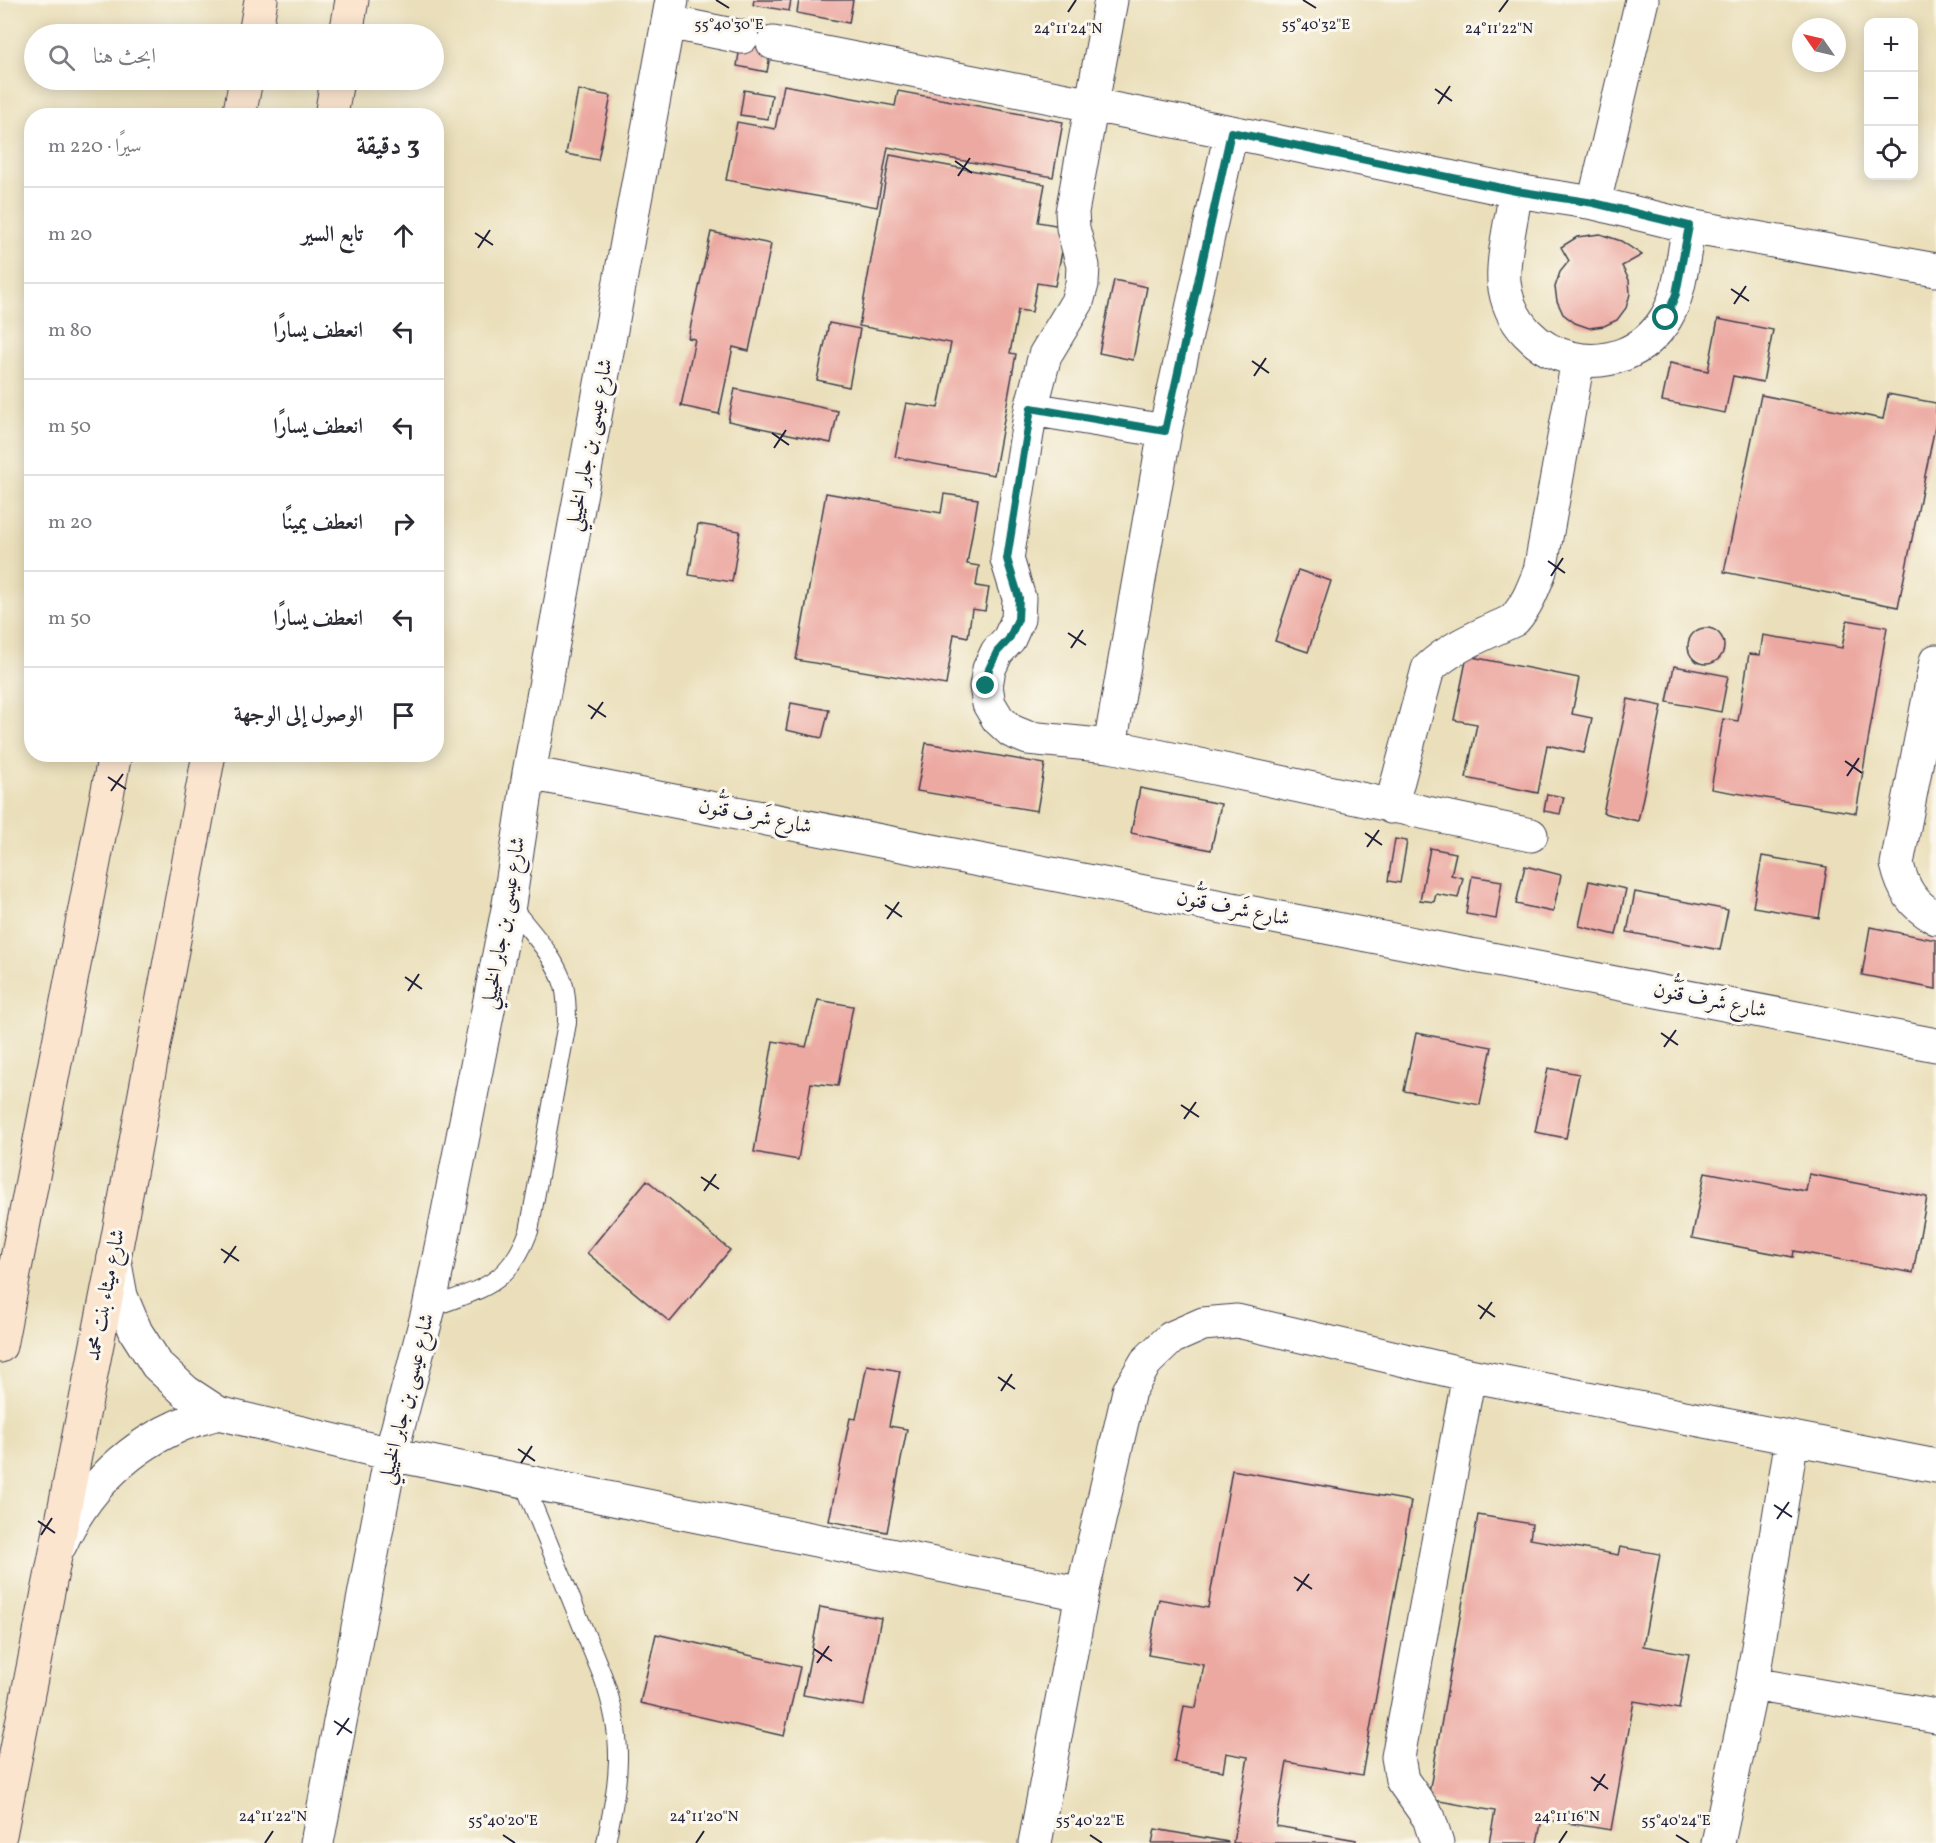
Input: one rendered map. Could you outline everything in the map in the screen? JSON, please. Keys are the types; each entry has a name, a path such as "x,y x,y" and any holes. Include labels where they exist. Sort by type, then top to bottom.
{"main road":[{"path":"257,24 261,0"},
{"path":"348,24 352,0"},
{"path":"241,108 244,90"},
{"path":"332,108 335,90"},
{"path":"0,1346 113,762"},
{"name":"شارع ميثاء بنت محمد","path":"0,1835 114,1258 207,762"}],"street":[{"path":"1111,0 1072,212 1073,228 1083,266 1082,284 1077,302 1044,354 1031,408 1007,559 1019,598 1018,619 1009,639 997,652 989,669 986,686 989,704 998,719 1011,731 1028,738 1110,746 1531,835"},
{"path":"1594,203 1642,0"},
{"path":"670,11 757,40 1231,132 1516,191 1594,203 1689,226 1936,270"},
{"name":"شارع عيسى بن جابر الخييلي","path":"318,1843 392,1454 429,1308 509,904 529,773 670,11"},
{"path":"1110,746 1165,431 1231,132"},
{"path":"1516,191 1504,281 1511,310 1527,334 1550,351 1578,360 1604,360 1628,353 1650,338 1661,325 1676,294 1689,226"},
{"path":"1391,807 1428,669 1454,649 1514,620 1533,589 1540,571 1578,360"},
{"path":"1031,408 1165,431"},
{"path":"1936,661 1897,864 1901,882 1910,897 1923,910 1936,918"},
{"name":"شارع شَرف قَنُّون","path":"529,773 1936,1045"},
{"path":"114,1258 121,1296 132,1323 158,1365 186,1392 218,1413 392,1454 1082,1594"},
{"path":"1035,1843 1082,1594 1129,1391 1146,1362 1171,1338 1203,1324 1237,1321 1469,1375 1936,1466"},
{"path":"1437,1843 1430,1818 1402,1780 1398,1757 1469,1375"},
{"path":"53,1561 72,1519 100,1481 134,1451 164,1433 218,1413"},
{"path":"1718,1843 1752,1684 1792,1438"},
{"path":"1752,1684 1936,1716"}],"lane":[{"path":"429,1308 496,1280 512,1266 522,1250 529,1231 567,1023 567,1004 564,986 557,969 509,904"},
{"path":"523,1481 614,1707 619,1769 606,1843"}],"building":[{"path":"754,0 791,0 789,11 753,5"},
{"path":"799,0 853,0 849,23 797,13"},
{"path":"742,34 773,40 767,72 737,66"},
{"path":"784,85 895,106 898,91 1063,122 1053,177 888,147 877,207 726,180 737,122 775,129"},
{"path":"578,90 611,96 598,160 566,154"},
{"path":"744,90 772,95 768,119 740,115"},
{"path":"890,155 1045,184 1038,222 1067,227 1055,286 1037,283 1032,312 1018,310 1010,353 1016,354 994,475 895,457 906,403 938,408 951,343 859,326"},
{"path":"711,232 771,244 749,351 733,347 719,414 681,406 695,339 688,338"},
{"path":"1600,234 1621,241 1642,255 1622,266 1629,280 1630,294 1626,308 1617,320 1604,326 1589,328 1575,323 1563,314 1557,301 1555,287 1560,272 1569,261 1561,247 1577,237"},
{"path":"1114,280 1147,287 1133,360 1099,353"},
{"path":"1718,319 1773,330 1763,382 1733,376 1725,413 1662,401 1670,363 1708,371"},
{"path":"829,323 860,329 849,387 817,380"},
{"path":"735,389 838,411 831,443 728,421"},
{"path":"1888,394 1936,403 1936,422 1898,607 1724,572 1761,395 1883,419"},
{"path":"826,493 941,513 944,494 978,499 967,564 979,566 976,586 989,588 985,611 972,609 968,637 954,634 946,685 796,660"},
{"path":"698,524 740,531 732,582 689,575"},
{"path":"1298,570 1331,581 1308,652 1275,641"},
{"path":"1847,620 1887,627 1856,813 1711,789 1723,719 1738,721 1749,654 1760,655 1763,635 1842,648"},
{"path":"1706,628 1719,633 1724,646 1719,659 1706,664 1693,659 1688,646 1693,633"},
{"path":"1467,656 1579,678 1572,714 1592,718 1584,753 1547,745 1538,793 1466,778 1477,724 1454,720"},
{"path":"1674,666 1728,676 1721,712 1667,702"},
{"path":"1628,699 1662,706 1638,821 1603,813"},
{"path":"791,703 829,710 822,738 786,730"},
{"path":"926,743 1045,764 1037,811 917,791"},
{"path":"1140,788 1221,804 1211,850 1131,833"},
{"path":"1547,794 1564,797 1560,814 1544,811"},
{"path":"1395,839 1407,841 1400,883 1388,881"},
{"path":"1430,848 1456,853 1451,875 1463,878 1458,898 1436,894 1434,902 1420,900"},
{"path":"1762,856 1827,867 1819,918 1753,907"},
{"path":"1525,866 1561,875 1553,912 1516,904"},
{"path":"1472,876 1502,881 1496,919 1466,914"},
{"path":"1589,881 1626,889 1616,935 1579,926"},
{"path":"1635,892 1728,910 1720,950 1627,932"},
{"path":"1870,927 1936,940 1936,989 1862,975"},
{"path":"818,1000 853,1006 838,1086 811,1083 798,1160 754,1152 773,1041 806,1047"},
{"path":"1416,1033 1492,1047 1480,1105 1404,1091"},
{"path":"1548,1068 1579,1074 1566,1138 1535,1132"},
{"path":"1705,1172 1806,1191 1809,1174 1927,1197 1913,1273 1794,1251 1793,1257 1692,1238"},
{"path":"647,1180 730,1250 670,1322 587,1253"},
{"path":"867,1365 900,1371 889,1426 907,1429 887,1532 829,1521 850,1418 856,1419"},
{"path":"1232,1470 1411,1501 1362,1775 1287,1762 1276,1826 1356,1840 1356,1843 1233,1843 1248,1757 1226,1753 1223,1771 1174,1762 1184,1706 1196,1708 1204,1665 1148,1655 1159,1599 1208,1608"},
{"path":"1478,1515 1532,1524 1530,1539 1618,1555 1620,1547 1660,1554 1643,1646 1689,1654 1679,1709 1634,1701 1611,1830 1542,1819 1537,1843 1489,1843 1495,1811 1428,1799"},
{"path":"820,1607 881,1618 864,1706 803,1695"},
{"path":"656,1634 800,1667 784,1736 640,1703"},
{"path":"1155,1829 1228,1842 1228,1843 1152,1843"}],"route":[{"path":"986,686 989,669 997,652 1009,639 1018,619 1019,598 1007,559 1008,541 1031,408 1165,431 1231,132 1516,191 1594,203 1689,226 1676,294 1666,318"}]}
